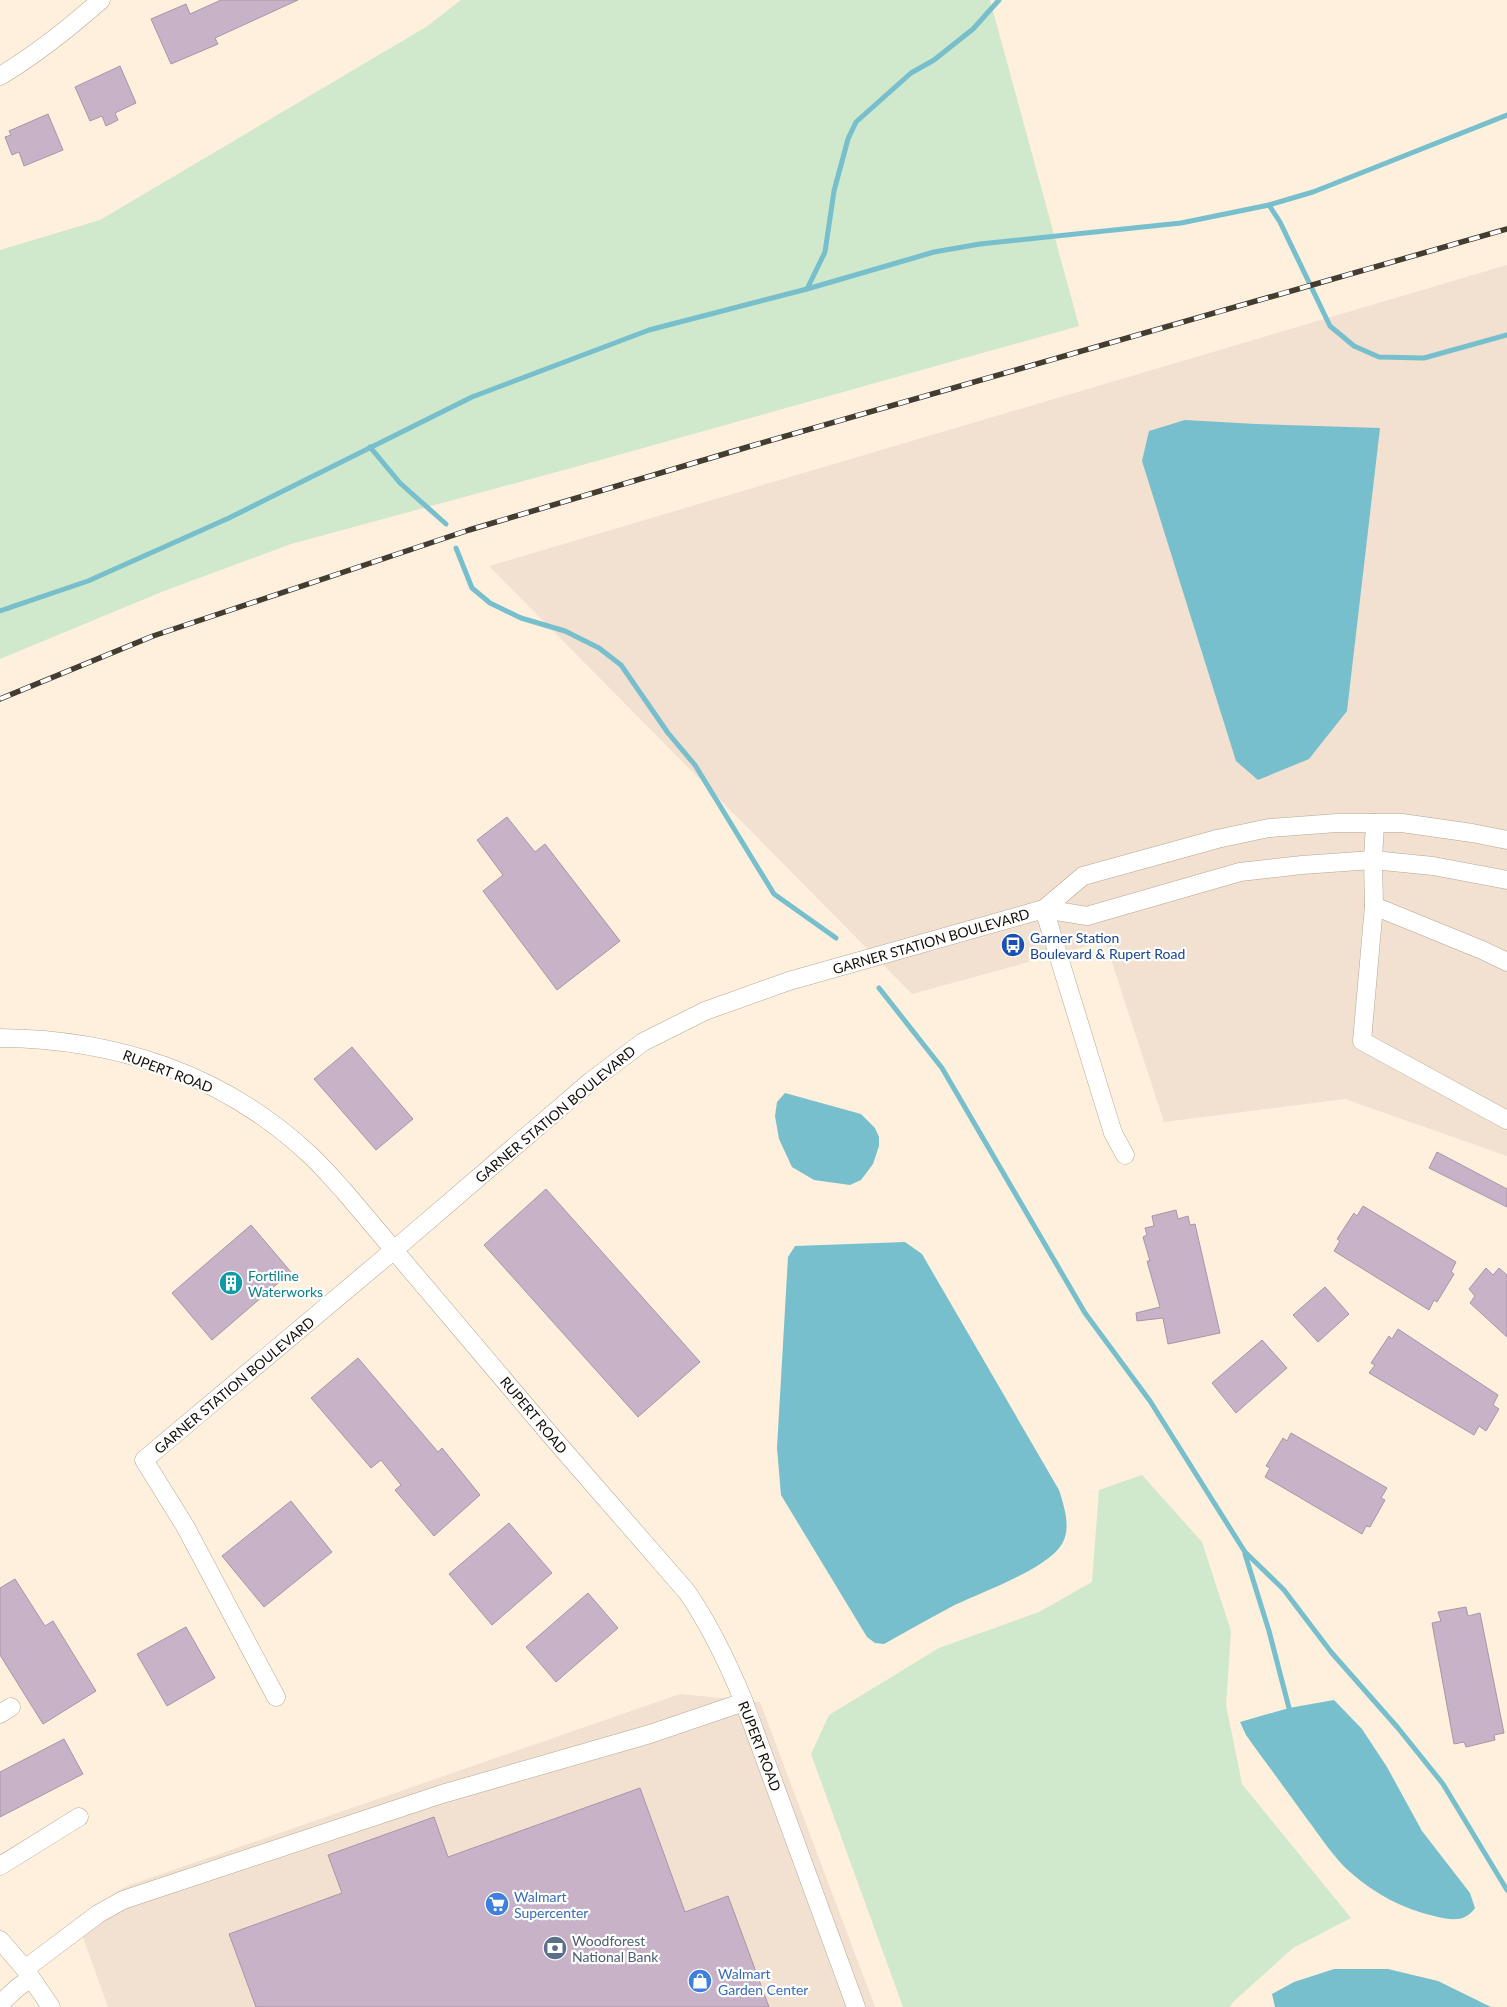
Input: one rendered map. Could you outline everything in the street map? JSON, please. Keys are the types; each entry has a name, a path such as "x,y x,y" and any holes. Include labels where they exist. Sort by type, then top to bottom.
{"street":[{"path":"0,76 36,55 100,0"},
{"name":"GARNER STATION BOULEVARD","path":"276,1697 185,1526 144,1460 394,1250 591,1081 643,1042 704,1011 789,981 1044,909 1083,876 1217,839 1269,828 1337,823 1402,823 1472,832 1507,840"},
{"path":"1375,823 1373,860 1374,906 1362,1041 1507,1120"},
{"name":"GARNER STATION BOULEVARD","path":"1044,909 1087,916 1240,872 1373,860 1433,866 1507,880"},
{"path":"1374,906 1507,962"},
{"path":"1044,909 1114,1133 1125,1155"},
{"name":"RUPERT ROAD","path":"0,1038 54,1040 106,1048 192,1076 227,1094 276,1126 310,1155 344,1191 553,1438 687,1592 704,1617 727,1660 744,1702 856,2007"},
{"path":"0,2004 28,1974 98,1914 123,1900 442,1794 650,1734 744,1702"},
{"path":"0,1866 79,1817"},
{"path":"0,1940 28,1974 51,2007"}],"shaded area":[{"path":"1507,265 1507,1156 1345,1099 1164,1122 1105,941 912,994 489,566"},
{"path":"680,1694 760,1702 875,2007 108,2007 76,1918 127,1886"}],"green space":[{"path":"461,0 990,0 1079,326 575,467 291,544 164,591 0,659 0,250 100,220 426,27"},
{"path":"1142,1475 1202,1542 1231,1631 1226,1705 1242,1784 1351,1918 1293,1948 1233,2002 1230,2007 903,2007 811,1754 829,1715 939,1648 1039,1612 1092,1582 1099,1490"}],"water":[{"path":"1185,420 1380,428 1347,711 1309,759 1258,780 1236,761 1142,461 1149,431"},
{"path":"785,1093 861,1114 875,1128 879,1137 879,1146 873,1164 861,1180 850,1185 814,1180 792,1167 779,1139 775,1116 777,1102"},
{"path":"905,1242 922,1254 1059,1490 1067,1523 1063,1542 1056,1552 1044,1562 1029,1571 951,1607 884,1644 875,1643 867,1637 781,1495 777,1448 788,1257 795,1246"},
{"path":"1334,1700 1362,1729 1387,1767 1422,1831 1470,1893 1475,1908 1467,1916 1457,1919 1446,1919 1400,1905 1379,1894 1350,1872 1333,1854 1307,1819 1246,1735 1240,1722 1289,1708"},
{"path":"1334,1969 1388,1969 1438,1981 1491,2007 1275,2007 1272,1994 1294,1982"}],"building":[{"path":"221,0 298,0 215,38 218,44 171,64 151,19 186,4 190,14"},
{"path":"120,66 136,103 115,113 118,120 106,126 102,116 90,121 75,87"},
{"path":"48,114 63,150 24,166 19,152 12,155 5,137 11,135 9,131"},
{"path":"507,817 535,852 545,844 620,941 557,990 483,891 503,875 477,840"},
{"path":"352,1047 413,1119 376,1150 314,1079"},
{"path":"1437,1152 1507,1189 1507,1207 1429,1168"},
{"path":"546,1189 700,1362 638,1417 484,1245"},
{"path":"1363,1206 1456,1262 1451,1272 1454,1274 1437,1302 1434,1300 1429,1310 1334,1251 1340,1241 1337,1239 1354,1213 1357,1216"},
{"path":"1176,1210 1178,1219 1188,1216 1190,1225 1195,1224 1220,1333 1168,1344 1163,1318 1137,1321 1136,1313 1160,1307 1147,1261 1150,1261 1143,1237 1147,1235 1145,1228 1154,1226 1152,1216"},
{"name":"Fortiline Waterworks","path":"251,1225 291,1272 212,1340 172,1293"},
{"path":"1486,1268 1493,1275 1499,1268 1507,1275 1507,1337 1470,1303 1475,1296 1469,1289"},
{"path":"1325,1287 1349,1314 1318,1342 1293,1315"},
{"path":"1398,1329 1498,1395 1493,1405 1499,1409 1486,1431 1479,1426 1474,1435 1369,1373 1375,1365 1371,1363 1389,1336 1392,1339"},
{"path":"1262,1340 1287,1368 1236,1413 1212,1383"},
{"path":"358,1358 438,1452 442,1448 480,1495 434,1536 395,1490 401,1485 381,1460 371,1468 311,1398"},
{"path":"1291,1433 1387,1488 1381,1498 1385,1500 1370,1527 1366,1526 1362,1534 1265,1477 1270,1468 1266,1466 1283,1438 1287,1441"},
{"path":"291,1501 332,1552 264,1607 222,1556"},
{"path":"509,1523 552,1573 492,1625 449,1574"},
{"path":"15,1579 45,1626 53,1621 96,1691 43,1724 0,1655 0,1588"},
{"path":"588,1593 618,1628 556,1682 526,1647"},
{"path":"1466,1607 1468,1616 1480,1613 1504,1733 1494,1735 1495,1740 1466,1747 1464,1742 1454,1744 1432,1623 1441,1621 1438,1612"},
{"path":"186,1627 215,1678 167,1706 137,1654"},
{"path":"64,1739 83,1774 0,1817 0,1772"},
{"name":"Walmart Supercenter","path":"640,1788 685,1912 728,1896 769,2007 256,2007 229,1934 342,1893 328,1855 434,1817 448,1857"}],"waterway":[{"path":"807,289 825,252 834,191 848,139 856,122 911,73 934,60 973,29 999,0"},
{"path":"0,611 88,581 229,518 472,397 649,330 807,289 934,252 980,244 1181,223 1269,205 1313,192 1507,115"},
{"path":"1269,205 1280,222 1330,326 1354,346 1379,357 1424,358 1507,335"},
{"path":"370,447 400,483 446,524"},
{"path":"456,548 472,588 490,603 521,618 565,631 599,648 621,665 668,733 695,765 774,894 836,938"},
{"path":"879,988 942,1068 1085,1313 1150,1401 1245,1552 1284,1590 1331,1652 1398,1728 1443,1784 1507,1890"},
{"path":"1245,1554 1269,1631 1289,1708"}],"railway":[{"path":"0,699 153,636 469,530 751,446 1507,229"}],"place":[{"name":"Garner Station Boulevard & Rupert Road","path":"1013,945"},
{"name":"Fortiline Waterworks","path":"231,1283"},
{"name":"Walmart Supercenter","path":"497,1904"},
{"name":"Woodforest National Bank","path":"555,1948"},
{"name":"Walmart Garden Center","path":"700,1981"}]}
